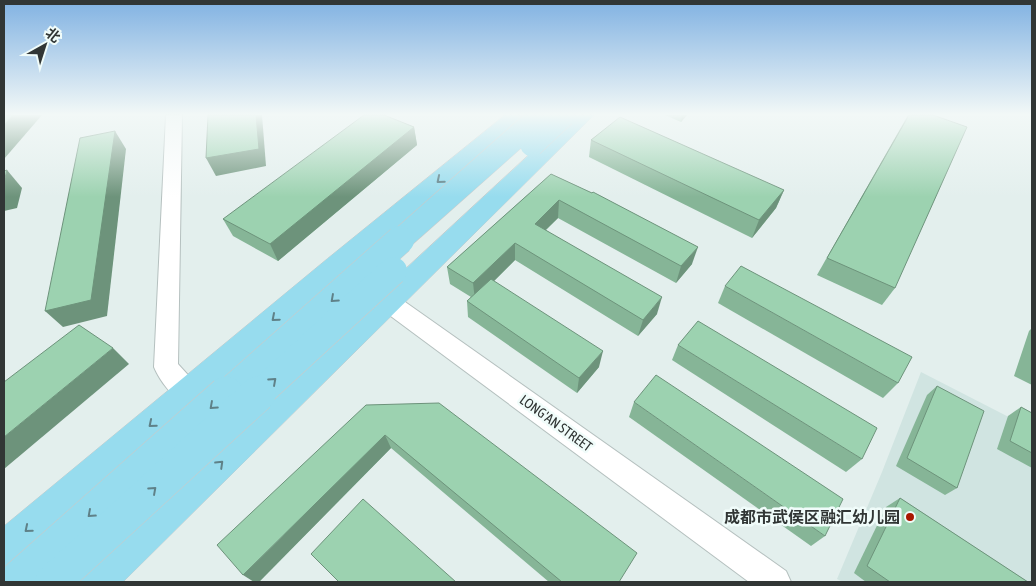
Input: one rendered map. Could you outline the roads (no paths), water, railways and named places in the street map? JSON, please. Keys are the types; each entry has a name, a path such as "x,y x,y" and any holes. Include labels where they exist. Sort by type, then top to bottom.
{"main road":[{"path":"4,550 336,266 486,142"},
{"path":"14,582 511,142"},
{"path":"53,582 535,142"},
{"path":"96,582 556,142"}],"street":[{"path":"173,142 166,367 188,393"},
{"name":"LONG'AN STREET","path":"336,266 775,582"}],"place":[{"name":"成都市武侯区融汇幼儿园","path":"910,517"}]}
